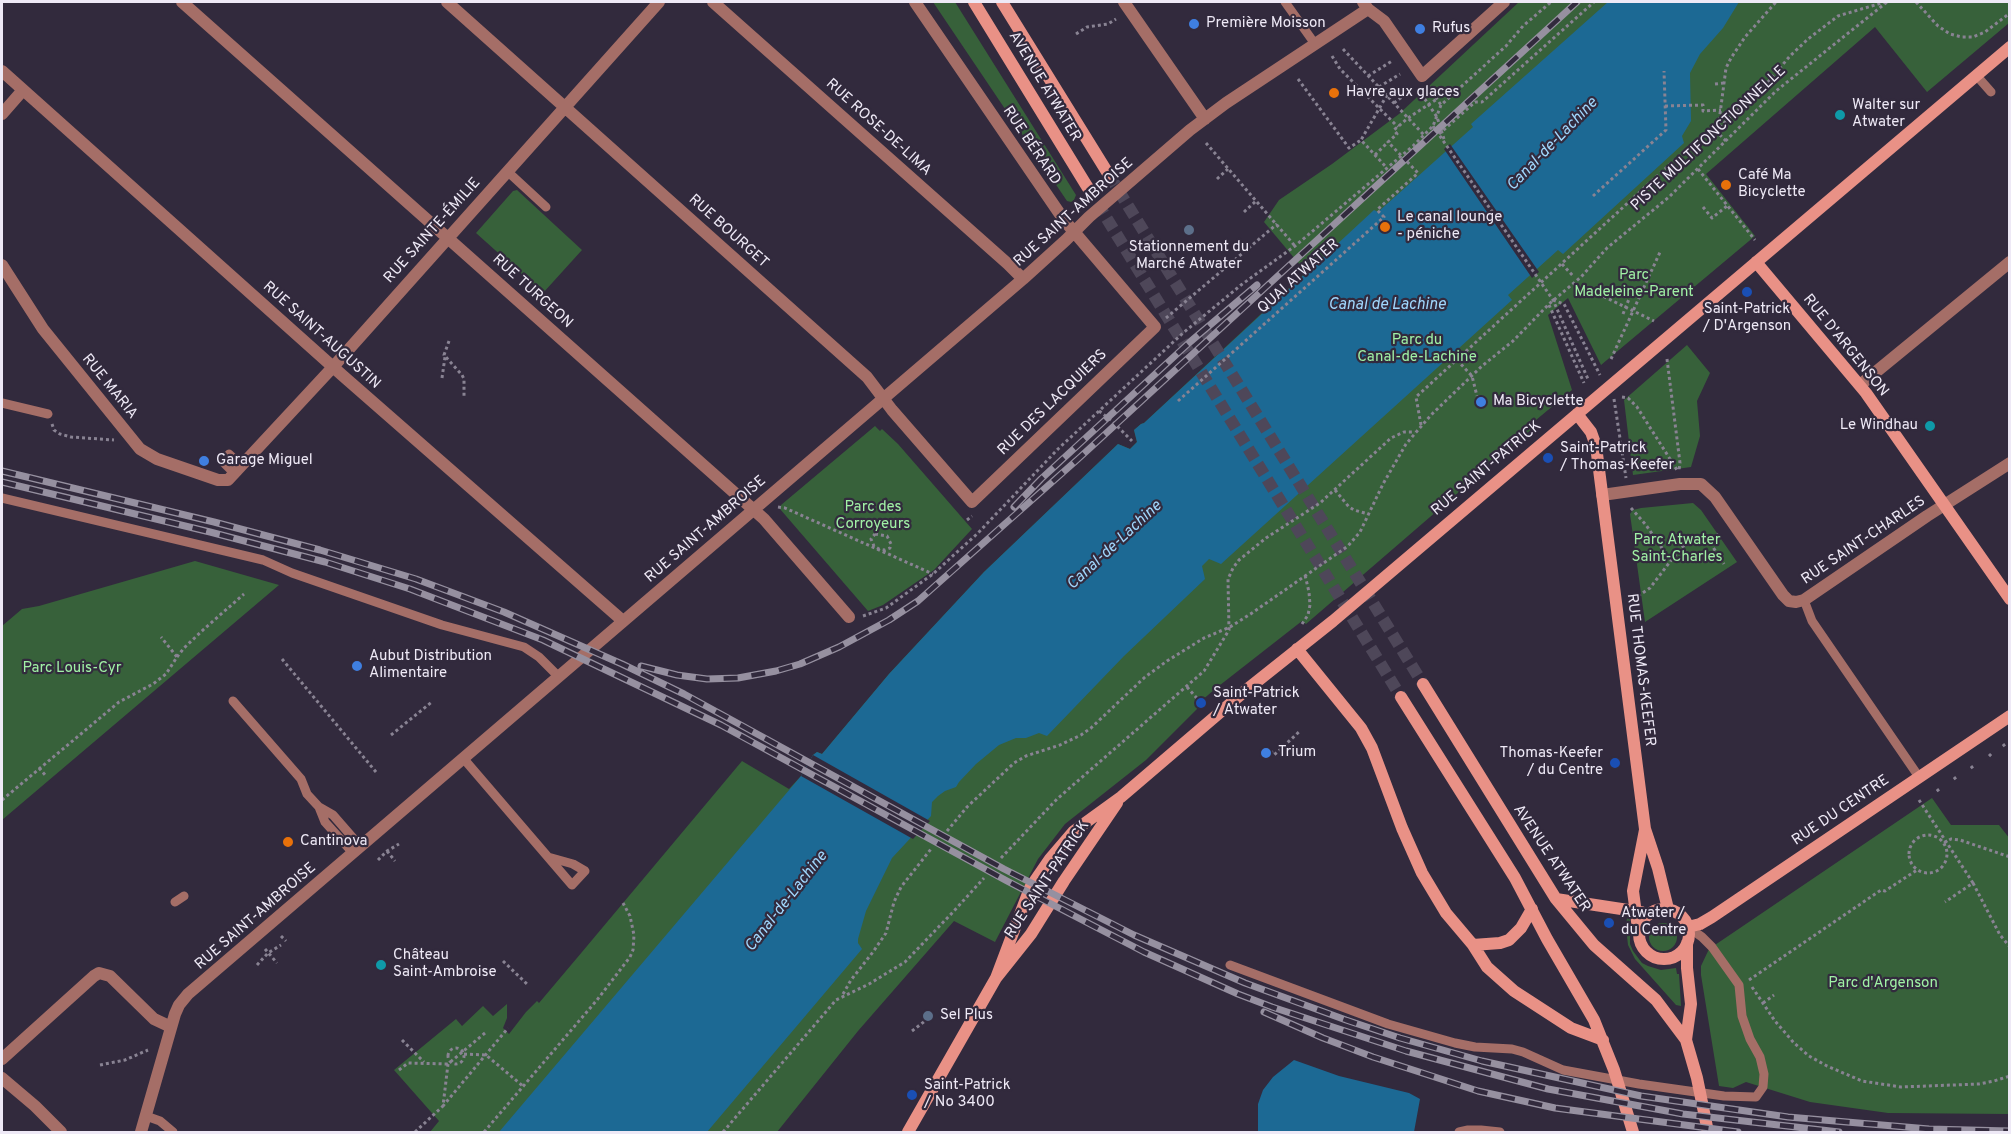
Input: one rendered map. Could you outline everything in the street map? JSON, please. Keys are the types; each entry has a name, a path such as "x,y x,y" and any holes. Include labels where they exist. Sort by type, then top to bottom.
{"main road":[{"name":"AVENUE ATWATER","path":"974,2 1088,188"},
{"name":"AVENUE ATWATER","path":"1002,2 1109,175"},
{"name":"RUE SAINT-PATRICK","path":"996,978 1027,896 1050,859 1074,831 1121,797 2010,47"},
{"name":"RUE D'ARGENSON","path":"1756,262 1860,385 2010,599"},
{"name":"RUE THOMAS-KEEFER","path":"1576,414 1591,432 1594,441 1645,829 1668,909"},
{"path":"1297,649 1361,728 1372,748 1402,828 1422,873 1446,913 1473,945 1487,968 1514,991 1577,1032 1603,1040"},
{"name":"AVENUE ATWATER","path":"1423,684 1556,899 1594,945 1656,1000 1686,1040 1697,1078 1708,1132"},
{"path":"1401,697 1515,878 1547,939 1591,1013 1603,1040 1633,1132"},
{"name":"RUE DU CENTRE","path":"1688,927 1700,924 2010,716"},
{"name":"RUE SAINT-PATRICK","path":"908,1132 996,978 1031,934 1121,797"},
{"name":"RUE THOMAS-KEEFER","path":"1642,913 1633,891 1645,829"},
{"path":"1613,908 1633,891"},
{"path":"1556,899 1642,913 1668,909 1679,914 1688,927 1689,935 1687,968 1691,1004 1686,1040"},
{"path":"1473,945 1509,940 1521,928 1532,909"},
{"path":"1642,913 1644,918 1638,929 1638,936 1642,947 1651,956 1657,959 1675,957 1680,954 1687,943"}],"street":[{"name":"RUE TURGEON","path":"182,2 764,519 849,617"},
{"name":"RUE BOURGET","path":"447,2 867,377 972,502"},
{"name":"RUE SAINTE-ÉMILIE","path":"235,473 333,367 659,2"},
{"name":"RUE ROSE-DE-LIMA","path":"713,2 1023,279"},
{"name":"RUE BÉRARD","path":"915,2 1058,211 1074,232 1159,324"},
{"path":"1124,2 1205,119"},
{"path":"1365,5 1384,21 1425,81 1504,2"},
{"name":"RUE SAINT-AMBROISE","path":"141,1132 171,1027 179,1005 188,994 1023,279 1089,217 1205,119 1315,44 1365,5"},
{"name":"RUE SAINT-AUGUSTIN","path":"2,71 333,367 623,621"},
{"path":"2,114 23,90"},
{"path":"1860,385 2010,262"},
{"name":"RUE MARIA","path":"2,265 43,329 143,452 213,479 235,473"},
{"name":"RUE DES LACQUIERS","path":"972,502 1159,324"},
{"name":"RUE SAINT-CHARLES","path":"1602,495 1680,484 1701,484 1715,497 1786,598 1793,602 1804,600 2010,463"},
{"path":"2,1059 99,973 110,976 154,1019 171,1027"},
{"path":"2,1078 61,1132"}],"lane":[{"path":"1285,2 1315,44"},
{"path":"1976,75 1991,92"},
{"path":"507,171 546,207"},
{"path":"2,403 48,414"},
{"path":"226,458 235,473"},
{"path":"2,498 263,560 292,573 442,626 524,646 558,676"},
{"path":"1804,600 1812,621 1919,777"},
{"path":"233,701 301,779 307,794 319,807 333,815 356,850"},
{"path":"463,758 572,885 585,871 573,864 549,857"},
{"path":"175,902 184,896"},
{"path":"1230,965 1388,1023 1455,1043 1475,1047 1512,1048 1563,1070 1724,1096 1756,1096 1763,1088 1764,1074 1760,1057 1750,1039 1743,1016 1739,985 1712,947 1688,927"},
{"path":"146,1116 160,1120 173,1132"},
{"path":"1460,1132 1468,1130 1500,1132"}],"path":[{"path":"866,616 894,603 933,574 978,533 1058,449 1161,353 1241,285 1295,246 1424,135 1434,126 1441,105 1551,2"},
{"path":"1441,133 1474,102 1482,102 1594,2"},
{"path":"1717,132 1726,68 1738,46 1776,2"},
{"path":"1421,425 1416,397 1690,146 1706,143 1768,82 1790,56 1838,16 1886,2"},
{"name":"PISTE MULTIFONCTIONNELLE","path":"947,831 968,807 1014,763 1026,756 1060,745 1081,735 1154,671 1187,648 1230,627 1270,602 1348,546 1360,532 1383,484 1421,425 1513,341 1553,300 1581,277 1607,248 1669,196 1791,79 1886,2"},
{"path":"1916,2 1943,31 1962,37 1985,32 2010,13"},
{"path":"1076,34 1087,27 1108,24 1116,19"},
{"path":"1343,49 1424,135"},
{"path":"1332,56 1340,69 1398,127"},
{"path":"1368,76 1392,61"},
{"path":"1593,196 1666,130 1664,71"},
{"path":"1379,87 1400,74"},
{"path":"1298,79 1349,148 1361,140 1387,95"},
{"path":"1425,81 1441,105"},
{"path":"1716,84 1724,83"},
{"path":"1394,103 1411,90"},
{"path":"1420,92 1437,117 1447,146 1553,300 1588,379"},
{"path":"1375,154 1397,134 1394,130 1437,99"},
{"path":"1665,106 1703,105 1703,111 1721,110"},
{"path":"1434,126 1441,133"},
{"path":"1717,132 1726,141"},
{"path":"1361,140 1387,168"},
{"path":"1388,142 1401,155"},
{"path":"1206,143 1295,246"},
{"name":"QUAI ATWATER","path":"1178,402 1381,222 1384,217 1377,210 1418,173 1401,155"},
{"path":"1217,179 1228,169"},
{"path":"1698,169 1755,240"},
{"path":"1244,212 1256,201"},
{"path":"1703,207 1712,218 1727,206"},
{"path":"1159,324 1277,224"},
{"path":"1611,359 1661,250"},
{"path":"1562,264 1574,277"},
{"path":"1581,285 1654,321"},
{"path":"1553,300 1564,304 1599,373"},
{"path":"1623,314 1629,300"},
{"path":"1549,304 1584,382"},
{"path":"1171,335 1176,340"},
{"path":"442,378 444,355 449,341"},
{"path":"1156,348 1161,353"},
{"path":"445,357 464,379 464,397"},
{"path":"1622,397 1628,398 1637,407 1678,472 1680,464 1667,359"},
{"path":"1456,360 1472,376 1477,396"},
{"path":"1615,401 1624,467"},
{"path":"1099,411 1116,424 1132,441"},
{"path":"54,430 71,437 122,441"},
{"path":"1001,858 1058,798 1204,671 1230,627 1228,579 1233,568 1266,538 1320,503 1391,438 1404,432 1415,432"},
{"path":"1335,490 1349,507 1368,514"},
{"path":"992,507 997,513"},
{"path":"777,508 785,508 933,574"},
{"path":"1631,508 1671,561"},
{"path":"967,520 972,516"},
{"path":"973,527 978,533"},
{"path":"875,534 887,536 891,544 888,549 879,549 872,541 875,534"},
{"path":"1638,596 1650,588 1685,544 1721,534"},
{"path":"1707,537 1724,564"},
{"path":"1695,540 1698,545"},
{"path":"1302,624 1308,615 1310,605 1310,592 1305,575"},
{"path":"2,800 119,702 160,680 184,648 244,594"},
{"path":"160,637 177,657"},
{"path":"282,659 376,772"},
{"path":"1187,687 1201,703"},
{"path":"391,735 433,701"},
{"path":"1266,753 1270,750 1274,755 1300,731"},
{"path":"39,768 46,776"},
{"path":"1919,800 1944,843 1973,882 2000,935 2010,947"},
{"path":"1931,836 1944,843 1946,859 1940,869 1929,873 1917,870 1909,860 1910,847 1918,838 1931,836"},
{"path":"1944,843 1951,839 1960,840 2010,857"},
{"path":"378,860 399,844"},
{"path":"383,847 396,861"},
{"path":"723,1132 824,1012 842,996 886,933 894,902 901,887 930,849"},
{"path":"1917,870 1886,891 1881,890 1874,894 1748,981 1775,1021 1794,1043 1809,1056 1862,1081 1901,1087 1979,1084 1994,1082 2010,1076"},
{"path":"842,996 862,988 904,962 984,878"},
{"path":"1944,902 1973,882"},
{"path":"1871,890 1874,894"},
{"path":"1950,892 1953,896"},
{"path":"484,1132 597,1000 630,957 634,935 630,916 623,903"},
{"path":"281,936 286,941"},
{"path":"257,965 268,953 281,945"},
{"path":"265,949 277,963"},
{"path":"503,961 528,984"},
{"path":"1763,1003 1774,995"},
{"path":"912,1031 926,1021"},
{"path":"415,1132 443,1106 508,1028"},
{"path":"449,1063 464,1053 484,1033"},
{"path":"402,1040 425,1063"},
{"path":"443,1106 448,1055 450,1050 456,1048 464,1053 486,1055 524,1087"},
{"path":"100,1065 125,1060 148,1050"},
{"path":"399,1070 408,1063 459,1064 464,1060 464,1053"}],"green space":[{"path":"933,2 955,2 1076,195 1074,200 1067,201"},
{"name":"Parc du Canal-de-Lachine","path":"1519,2 2009,2 2009,23 1927,92 1875,27 1706,174 1755,236 1601,365 1568,298 1548,315 1572,390 1530,425 1532,429 1306,624 1302,621 1215,689 1146,760 1065,824 1038,859 995,942 954,921 858,1031 777,1132 430,1132 439,1121 394,1070 456,1019 462,1026 483,1006 493,1016 507,1004 507,1018 503,1028 509,1034 526,1012 537,1001 539,1003 742,761 789,789 801,776 813,755 817,752 822,754 889,674 984,572 1118,444 1130,449 1137,442 1134,430 1306,272 1264,222 1279,200 1399,114"},
{"path":"517,190 582,250 543,293 476,233 513,191"},
{"path":"1687,345 1710,373 1697,401 1700,436 1691,467 1633,475 1624,400"},
{"name":"Parc des Corroyeurs","path":"875,426 880,431 882,429 898,444 972,529 934,570 883,605 868,611 780,509 781,505"},
{"name":"Parc Atwater Saint-Charles","path":"1693,503 1701,510 1737,562 1645,622 1630,514 1633,510 1641,508"},
{"name":"Parc Louis-Cyr","path":"195,561 279,585 2,820 2,626 22,609"},
{"name":"Parc d'Argenson","path":"1932,798 1951,825 1999,825 2010,839 2009,1114 1888,1113 1810,1102 1746,1082 1733,1088 1719,1086 1701,975 1701,966 1709,949"},
{"path":"1627,918 1630,918 1630,944 1642,963 1661,970 1676,968 1679,974 1681,1006 1676,1005 1635,959 1628,945"},
{"path":"1663,923 1673,927 1677,937 1673,947 1663,951 1653,947 1649,937 1653,927"}],"water":[{"name":"Canal de Lachine","path":"1608,2 1739,2 1723,28 1700,54 1690,73 1691,121 1682,136 1684,143 1563,254 1558,250 1508,295 1512,300 1221,564 1209,559 1202,566 1205,579 1124,656 1047,736 1039,733 1026,738 1016,738 999,745 976,764 956,787 945,791 932,802 931,816 892,858 866,911 858,939 862,949 707,1132 499,1132 801,776 813,755 817,752 822,754 889,674 984,572 1118,444 1130,449 1137,442 1134,430 1374,210 1378,212 1473,127 1471,124"},
{"path":"1294,1060 1339,1076 1409,1093 1420,1099 1414,1132 1258,1132 1258,1104 1263,1090 1273,1077"}],"pier":[{"path":"1450,144 1539,272 1532,278 1444,149"},
{"path":"813,755 930,821 913,839 801,776"}],"tunnel":[{"path":"1109,175 1423,684"},
{"path":"1088,188 1401,697"}],"railway":[{"path":"641,666 677,675 707,679 738,678 776,671 800,664 839,647 889,620 918,601 1078,459 1577,2"},
{"path":"1014,507 1041,479 1190,342 1257,285"},
{"path":"2,471 320,550 416,579 504,612 684,694 1004,869 1134,935 1245,983 1400,1038 1482,1061 1641,1096 1788,1117 1929,1129 2010,1131"},
{"path":"2,482 325,562 410,589 543,640 721,725 1007,881 1144,952 1272,1007 1406,1051 1548,1089 1683,1114 1839,1132"},
{"path":"1264,1012 1373,1057 1478,1091 1555,1108 1738,1132"}],"place":[{"name":"Première Moisson","path":"1194,24"},
{"name":"Rufus","path":"1420,29"},
{"name":"Havre aux glaces","path":"1334,93"},
{"name":"Walter sur Atwater","path":"1840,115"},
{"name":"Café Ma Bicyclette","path":"1726,185"},
{"name":"Le canal lounge - péniche","path":"1385,227"},
{"name":"Stationnement du Marché Atwater","path":"1189,230"},
{"name":"Saint-Patrick / D'Argenson","path":"1747,292"},
{"name":"Ma Bicyclette","path":"1481,402"},
{"name":"Le Windhau","path":"1930,426"},
{"name":"Saint-Patrick / Thomas-Keefer","path":"1548,458"},
{"name":"Garage Miguel","path":"204,461"},
{"name":"Aubut Distribution Alimentaire","path":"357,666"},
{"name":"Saint-Patrick / Atwater","path":"1201,703"},
{"name":"Trium","path":"1266,753"},
{"name":"Thomas-Keefer / du Centre","path":"1615,763"},
{"name":"Cantinova","path":"288,842"},
{"name":"Atwater / du Centre","path":"1609,923"},
{"name":"Château Saint-Ambroise","path":"381,965"},
{"name":"Sel Plus","path":"928,1016"},
{"name":"Saint-Patrick / No 3400","path":"912,1095"}],"water label":[{"name":"Canal-de-Lachine","path":"1553,145"},
{"name":"Canal-de-Lachine","path":"1115,546"},
{"name":"Canal-de-Lachine","path":"787,902"}],"park label":[{"name":"Parc Madeleine-Parent","path":"1634,284"}]}
